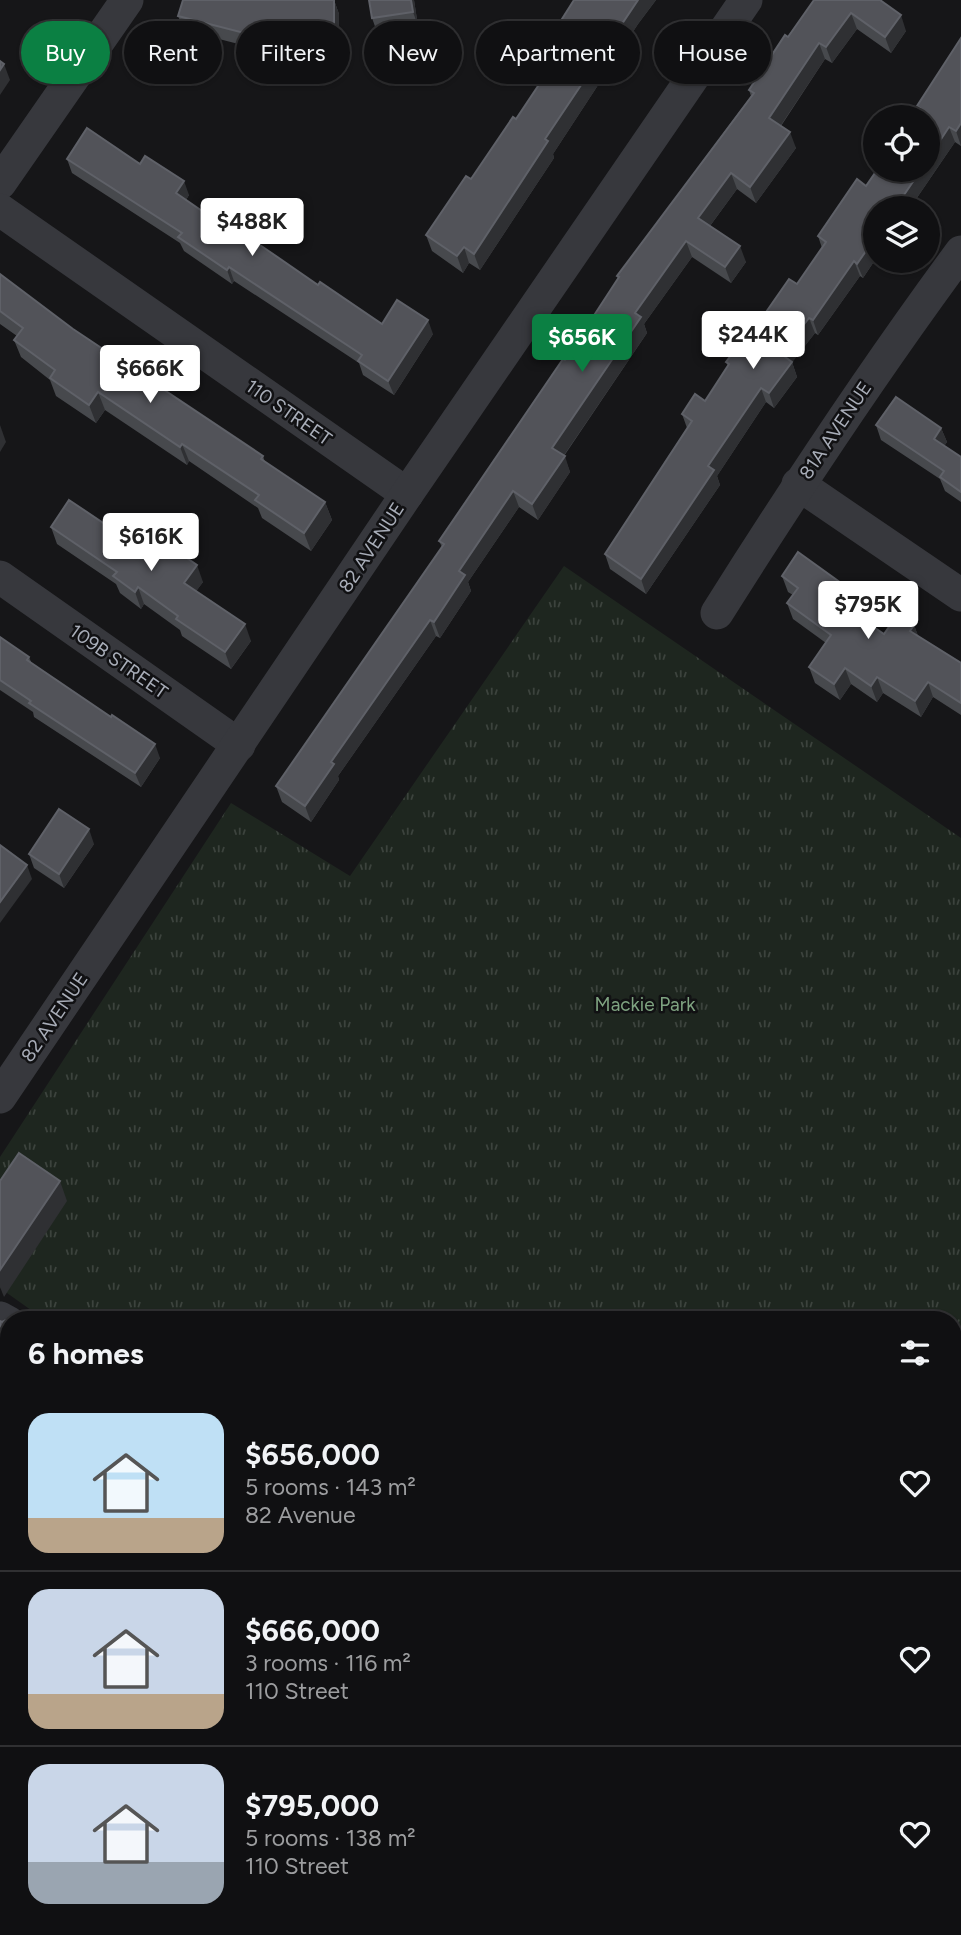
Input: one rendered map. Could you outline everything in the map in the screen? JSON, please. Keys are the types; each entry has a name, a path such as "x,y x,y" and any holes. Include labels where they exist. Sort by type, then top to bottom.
{"street":[{"path":"0,183 127,0"},
{"name":"82 AVENUE","path":"0,1097 407,494 746,0"},
{"name":"110 STREET","path":"0,210 407,494"},
{"name":"81A AVENUE","path":"717,613 798,484 880,362 961,252"},
{"path":"798,484 961,595"},
{"name":"109B STREET","path":"0,577 239,745"}],"green space":[{"name":"Mackie Park","path":"564,566 961,838 961,1311 32,1311 0,1288 0,1157 231,803 350,876"}],"building":[{"path":"183,0 334,0 334,21 236,21 236,31 222,27 222,21 198,21 178,16"},
{"path":"369,0 411,0 413,12 372,18"},
{"path":"574,0 638,0 624,21 561,21"},
{"path":"814,0 880,0 901,15 885,37 851,13 826,47 819,43 769,118 790,132 750,187 731,173 698,218 740,246 725,267 686,241 635,313 641,317 552,448 565,456 532,504 513,491 459,571 465,575 434,622 430,620 331,762 334,764 305,806 276,786 444,544 439,541 563,359 565,360 619,277 617,276 754,93 749,90 753,84 771,84 771,56 785,35 788,37"},
{"path":"961,38 961,123 956,131 949,127 940,141 940,105 918,105"},
{"path":"539,84 582,84 474,254 464,247 457,256 426,235 466,176 471,179 513,117 516,119"},
{"path":"87,128 140,164 145,156 184,181 176,193 257,249 260,245 382,324 397,300 428,320 388,381 358,361 362,355 229,267 227,270 178,237 182,233 67,159"},
{"path":"857,179 866,186 869,182 913,182 903,196 863,196 863,255 857,264 854,261 813,320 809,318 781,354 792,362 769,393 761,388 708,466 714,470 641,579 605,554 692,421 682,414 695,394 705,401 729,364 726,362 789,279 797,284 826,242 818,236"},
{"path":"0,274 73,329 263,456 261,459 325,502 304,533 255,500 259,495 182,444 180,447 98,392 89,405 50,378 55,370 14,340 23,328 0,311"},
{"path":"896,397 941,428 934,439 961,457 961,492 940,477 944,471 876,425"},
{"path":"69,500 136,545 146,530 197,565 184,583 245,624 225,652 176,619 178,616 138,587 135,592 113,576 117,572 51,527"},
{"path":"798,552 841,583 831,598 884,634 898,614 914,625 910,631 961,663 961,703 928,682 915,701 877,677 871,686 845,668 834,684 809,667 831,635 787,603 798,588 782,576"},
{"path":"0,637 29,657 27,660 155,744 135,773 29,703 31,701 0,680"},
{"path":"59,809 89,829 59,874 29,854"},
{"path":"0,845 27,865 0,902"},
{"path":"19,1153 60,1181 0,1270 0,1181"}]}
